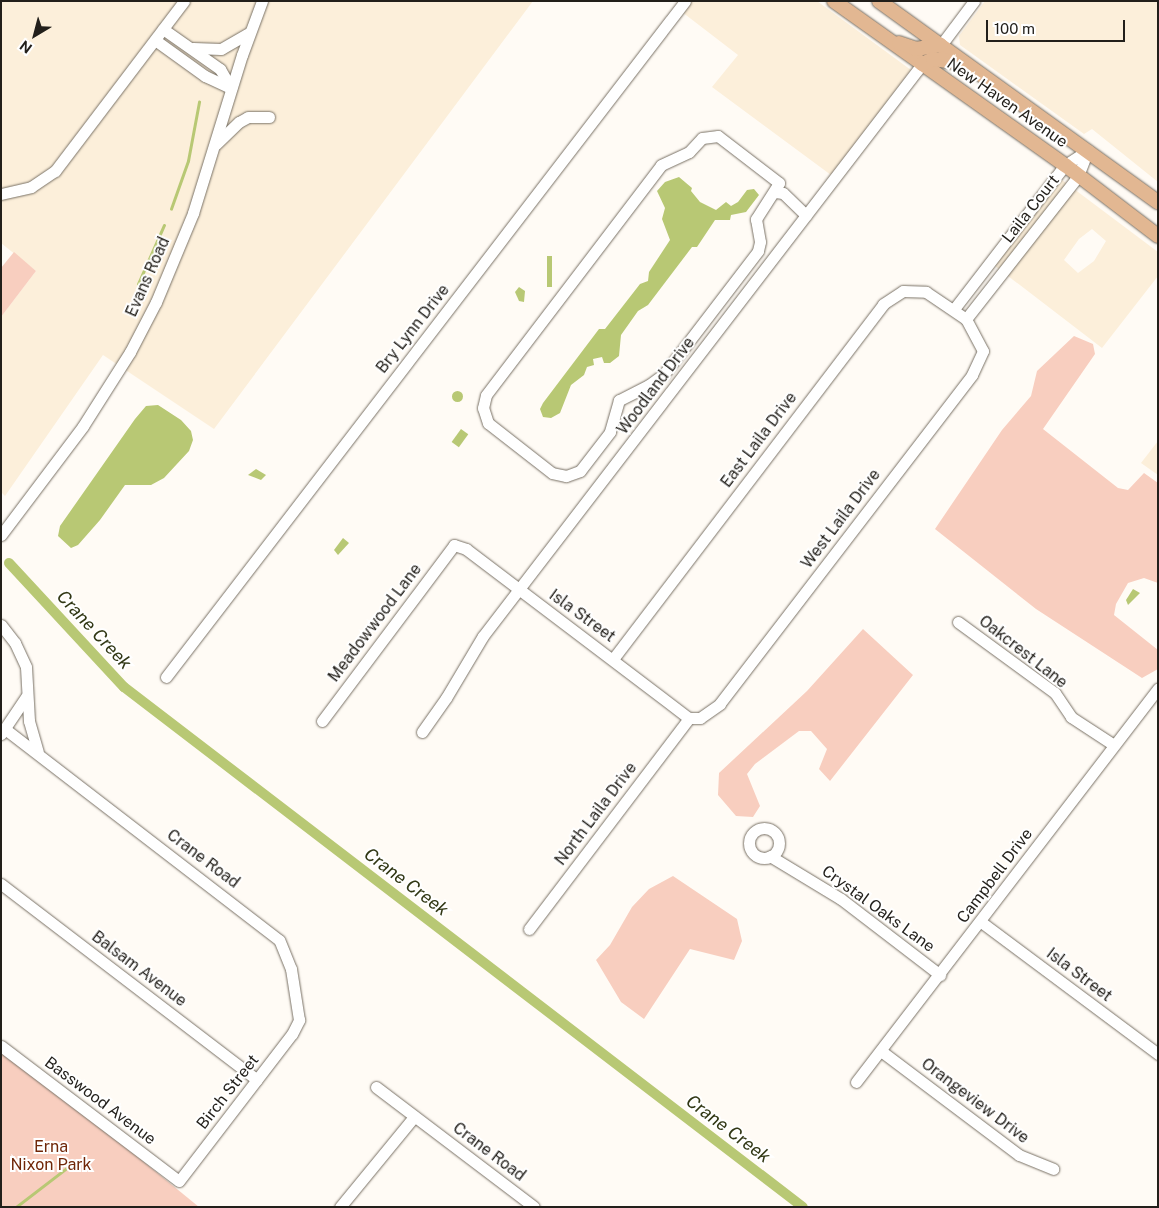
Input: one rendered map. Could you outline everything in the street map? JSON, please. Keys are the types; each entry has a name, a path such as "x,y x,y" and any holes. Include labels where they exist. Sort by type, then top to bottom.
{"main road":[{"name":"New Haven Avenue","path":"834,1 1064,165 1158,236"},
{"name":"New Haven Avenue","path":"879,1 1158,202"},
{"path":"886,39 916,49 941,45"},
{"path":"922,64 944,59 970,65"}],"street":[{"path":"1,194 31,187 54,171 184,1"},
{"name":"Evans Road","path":"1,535 67,449 130,352 179,248 249,33 262,1"},
{"name":"Bry Lynn Drive","path":"166,677 685,1"},
{"path":"941,45 974,1"},
{"path":"163,29 220,69 231,88"},
{"path":"188,47 217,50 249,33"},
{"path":"155,40 205,76 231,88"},
{"name":"Woodland Drive","path":"422,732 446,698 483,636 520,592 805,214 922,64"},
{"path":"213,148 239,122 248,117 269,116"},
{"path":"702,138 723,138 776,178 779,187 776,193 756,218 760,242 758,251 669,368 650,385 619,400 610,432 580,472 566,476 552,472 488,423 483,408 486,395 661,164 689,152 702,138"},
{"name":"Laila Court","path":"954,309 1064,165 1088,150"},
{"name":"Laila Court","path":"966,319 1078,176 1088,150"},
{"path":"776,193 789,202 797,213 805,214"},
{"name":"East Laila Drive","path":"613,659 883,304 903,291 926,292 954,309"},
{"path":"954,309 966,319"},
{"name":"West Laila Drive","path":"689,718 700,718 720,704 972,375 983,350 966,319"},
{"name":"Isla Street","path":"454,545 466,549 520,592 613,659 689,718"},
{"name":"Meadowwood Lane","path":"322,721 454,545"},
{"name":"Oakcrest Lane","path":"958,622 1055,694 1071,717 1114,745"},
{"path":"1,625 15,643 26,667 26,696 34,744 40,755"},
{"name":"Campbell Drive","path":"856,1082 981,922 1158,688"},
{"path":"3,731 26,696"},
{"name":"North Laila Drive","path":"529,929 689,718"},
{"name":"Crane Road","path":"3,731 40,755 280,940 291,969 299,1020"},
{"name":"Crystal Oaks Lane","path":"770,856 841,899 940,975"},
{"name":"Balsam Avenue","path":"1,884 257,1080"},
{"name":"Isla Street","path":"981,922 1158,1054"},
{"name":"Birch Street","path":"179,1181 292,1034 299,1020"},
{"name":"Basswood Avenue","path":"1,1046 179,1181"},
{"name":"Orangeview Drive","path":"881,1050 1018,1155 1053,1169"},
{"name":"Crane Road","path":"376,1087 534,1207"},
{"path":"340,1207 414,1117"}],"shaded area":[{"path":"1,1 533,1 214,429 103,355 5,496 1,492 1,317 36,271 1,243"},
{"path":"691,1 817,1 911,70 831,175 712,87 738,55 682,12"},
{"path":"985,1 1158,1 1158,182 1092,129 1084,134 960,45 959,36"},
{"path":"679,177 692,188 691,191 700,202 716,210 726,202 731,206 738,202 747,190 754,189 759,195 746,212 731,215 730,220 715,220 697,247 692,247 648,305 638,311 621,335 619,356 610,363 604,363 602,357 593,359 594,365 587,367 584,375 571,385 560,413 551,418 543,417 540,409 543,403 599,329 605,329 640,284 648,281 649,272 670,240 662,219 665,208 657,191 665,182"},
{"path":"1062,180 1158,252 1158,276 1102,348 995,266","holes":["1092,229 1106,241 1094,261 1078,273 1064,260 1079,239"]},
{"path":"547,256 552,256 552,287 547,287"},
{"path":"519,287 525,291 524,302 519,301 515,292"},
{"path":"457,390 463,396 457,402 451,396"},
{"path":"158,405 181,420 191,431 193,440 189,451 164,478 151,485 125,485 100,520 78,545 71,548 58,536 60,526 135,419 146,406"},
{"path":"461,429 468,434 459,447 452,442"},
{"path":"1158,441 1158,475 1141,463"},
{"path":"256,469 266,475 261,480 248,475"},
{"path":"343,538 349,543 338,555 334,550"},
{"path":"1133,589 1140,593 1128,605 1126,600"}],"green space":[{"path":"14,252 36,271 1,317 1,268"},
{"path":"1074,336 1093,344 1095,354 1043,429 1118,488 1128,490 1144,473 1158,483 1158,583 1144,578 1128,583 1116,604 1114,615 1158,650 1158,669 1142,678 1036,609 935,529 1002,430 1031,396 1037,371"},
{"path":"863,629 913,675 830,781 819,769 827,749 811,731 799,731 755,764 747,774 760,806 753,817 736,816 718,795 719,773 807,691"},
{"path":"673,876 737,919 742,941 734,960 690,949 644,1019 621,1002 596,960 610,945 632,907 649,889"},
{"name":"Erna Nixon Park","path":"1,1053 139,1158 199,1207 1,1207"}],"waterway":[{"path":"171,209 188,161 199,102"},
{"path":"138,284 164,225"},
{"name":"Crane Creek","path":"9,563 124,687 803,1207"},
{"path":"16,1207 72,1164"}]}
